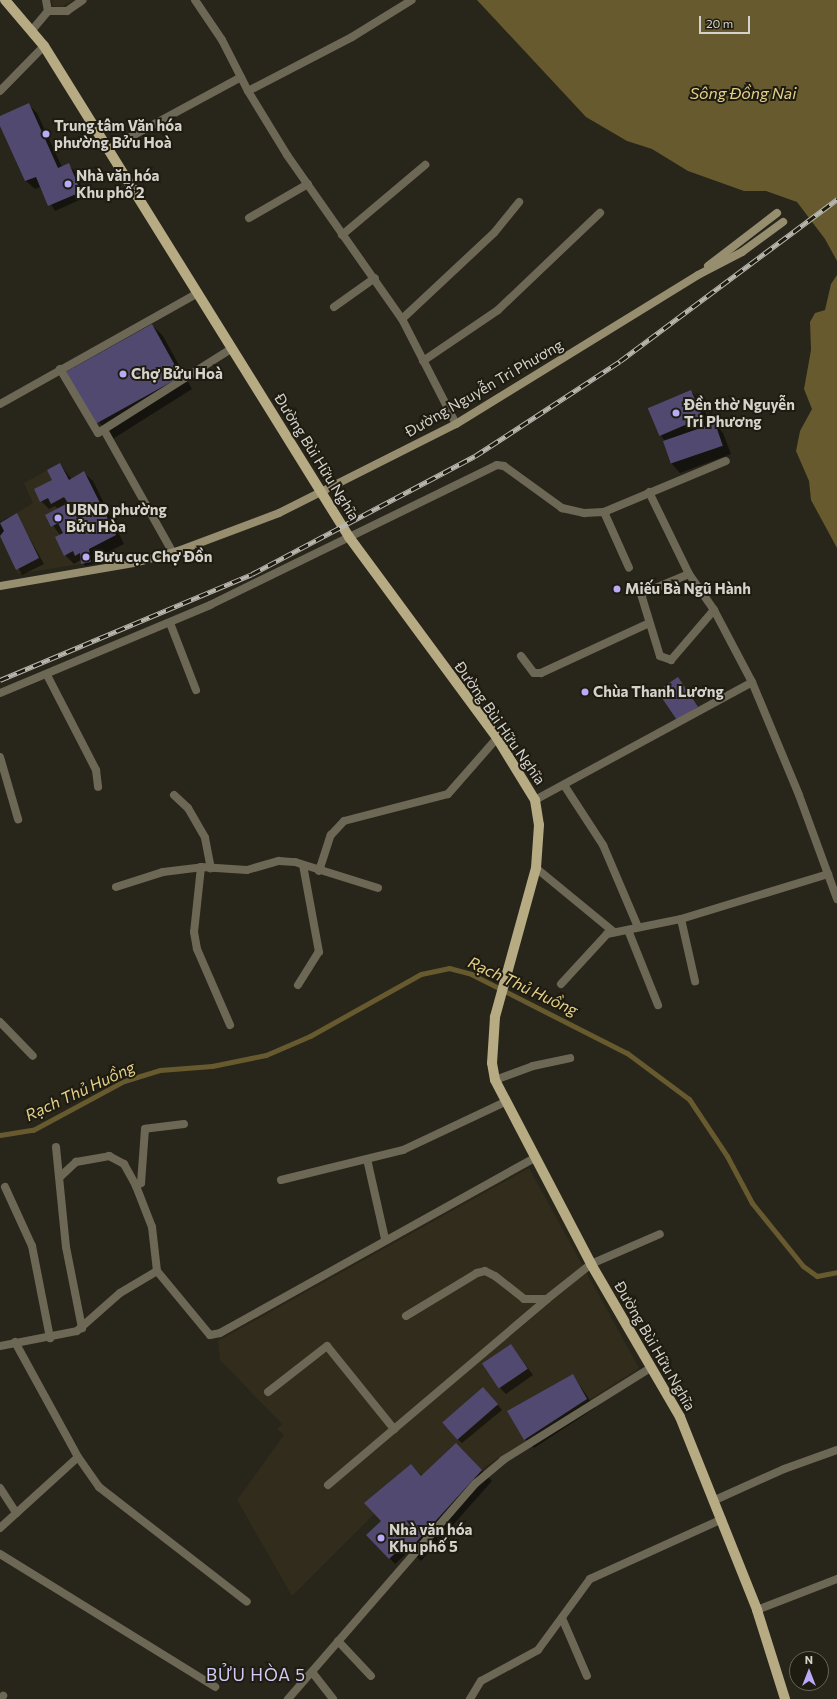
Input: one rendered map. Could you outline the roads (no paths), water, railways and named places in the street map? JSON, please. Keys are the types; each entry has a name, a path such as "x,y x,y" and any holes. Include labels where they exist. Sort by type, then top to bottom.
{"main road":[{"name":"Đường Bùi Hữu Nghĩa","path":"5,0 33,29 44,46 349,537 497,738 535,800 539,825 536,868 517,943 495,1017 492,1063 495,1080 505,1102 590,1264 680,1417 715,1500 757,1610 785,1699"},
{"name":"Đường Nguyễn Tri Phương","path":"698,275 777,213"},
{"name":"Đường Nguyễn Tri Phương","path":"0,586 135,563 173,553 279,513 456,424 698,275 742,252 783,222"}],"street":[{"path":"46,0 48,11"},
{"path":"48,11 67,11 83,0"},
{"path":"195,0 222,40 248,91 308,184 342,235 375,278 402,319 456,424"},
{"path":"248,91 352,37 412,0"},
{"path":"33,29 48,11"},
{"path":"0,92 44,46"},
{"path":"108,149 241,78"},
{"path":"342,235 425,165"},
{"path":"249,218 308,184"},
{"path":"402,319 494,233 519,202"},
{"path":"423,362 498,310 600,213"},
{"path":"334,307 375,278"},
{"path":"0,404 198,293"},
{"path":"60,369 95,432 104,430 231,349"},
{"path":"104,430 173,553"},
{"path":"0,693 47,675 170,623 497,465 504,466 562,508 584,513 604,512 648,492 726,461"},
{"path":"648,492 689,574 714,610 752,682 837,899"},
{"path":"604,512 629,568"},
{"path":"689,574 644,590 642,598 660,656 671,660 714,610"},
{"path":"170,623 196,690"},
{"path":"521,656 534,673 541,673 649,623"},
{"path":"47,675 96,770 98,787"},
{"path":"535,800 752,682"},
{"path":"318,871 331,835 344,821 448,794 497,738"},
{"path":"0,757 18,819"},
{"path":"564,785 603,845 638,927"},
{"path":"174,795 188,808 205,838 211,868"},
{"path":"116,887 162,872 201,867 247,870 279,862 303,865 318,871 378,888"},
{"path":"298,985 318,952 303,865"},
{"path":"201,867 194,932 197,949 230,1025"},
{"path":"536,868 614,932"},
{"path":"561,984 599,939 614,932 681,919 828,874"},
{"path":"681,919 695,981"},
{"path":"628,930 658,1005"},
{"path":"0,1022 33,1056"},
{"path":"495,1080 533,1066 570,1058"},
{"path":"281,1180 403,1150 505,1102"},
{"path":"136,1186 142,1179 145,1129 184,1124"},
{"path":"56,1147 61,1176 66,1247 82,1328"},
{"path":"61,1176 76,1162 109,1156 124,1164 136,1186 152,1227 157,1271 210,1335 214,1335 385,1239 534,1158"},
{"path":"367,1159 385,1239"},
{"path":"5,1188 32,1246 50,1338"},
{"path":"328,1484 590,1264 660,1234"},
{"path":"1,1343 50,1338 82,1328 120,1293 157,1271"},
{"path":"406,1316 485,1271 524,1299 547,1299"},
{"path":"16,1342 88,1475 119,1506 247,1602"},
{"path":"268,1392 327,1346 394,1429"},
{"path":"288,1699 489,1471 650,1368"},
{"path":"715,1500 784,1469 837,1450"},
{"path":"0,1528 78,1457"},
{"path":"0,1488 16,1513"},
{"path":"470,1699 481,1681 538,1650 590,1579 722,1519"},
{"path":"0,1554 215,1688"},
{"path":"757,1610 837,1579"},
{"path":"562,1618 587,1676"},
{"path":"338,1641 371,1676"},
{"path":"312,1672 333,1699"}],"water":[{"name":"Sông Đồng Nai","path":"477,0 837,0 837,261 825,239 797,202 766,191 744,191 688,171 652,149 627,141 586,117"},
{"path":"837,275 837,548 811,500 809,481 796,451 800,431 812,409 804,389 811,350 810,322 815,313 825,310 831,284"}],"waterway":[{"name":"Rạch Thủ Huồng","path":"0,1135 33,1130 124,1081 160,1070 212,1066 266,1055 310,1036 421,974 449,968 471,974 627,1053 689,1099 727,1156 752,1203 803,1266 817,1276 837,1272"}],"railway":[{"path":"0,680 252,574 475,456 620,361 837,199"}],"place":[{"name":"Trung tâm Văn hóa phường Bửu Hoà","path":"46,134"},
{"name":"Nhà văn hóa Khu phố 2","path":"68,184"},
{"name":"Chợ Bửu Hoà","path":"123,374"},
{"name":"Đền thờ Nguyễn Tri Phương","path":"676,413"},
{"name":"UBND phường Bửu Hòa","path":"58,518"},
{"name":"Bưu cục Chợ Đồn","path":"86,557"},
{"name":"Miếu Bà Ngũ Hành","path":"617,589"},
{"name":"Chùa Thanh Lương","path":"585,692"},
{"name":"Nhà văn hóa Khu phố 5","path":"381,1538"}],"district":[{"name":"BỬU HÒA 5","path":"256,1675"}]}
